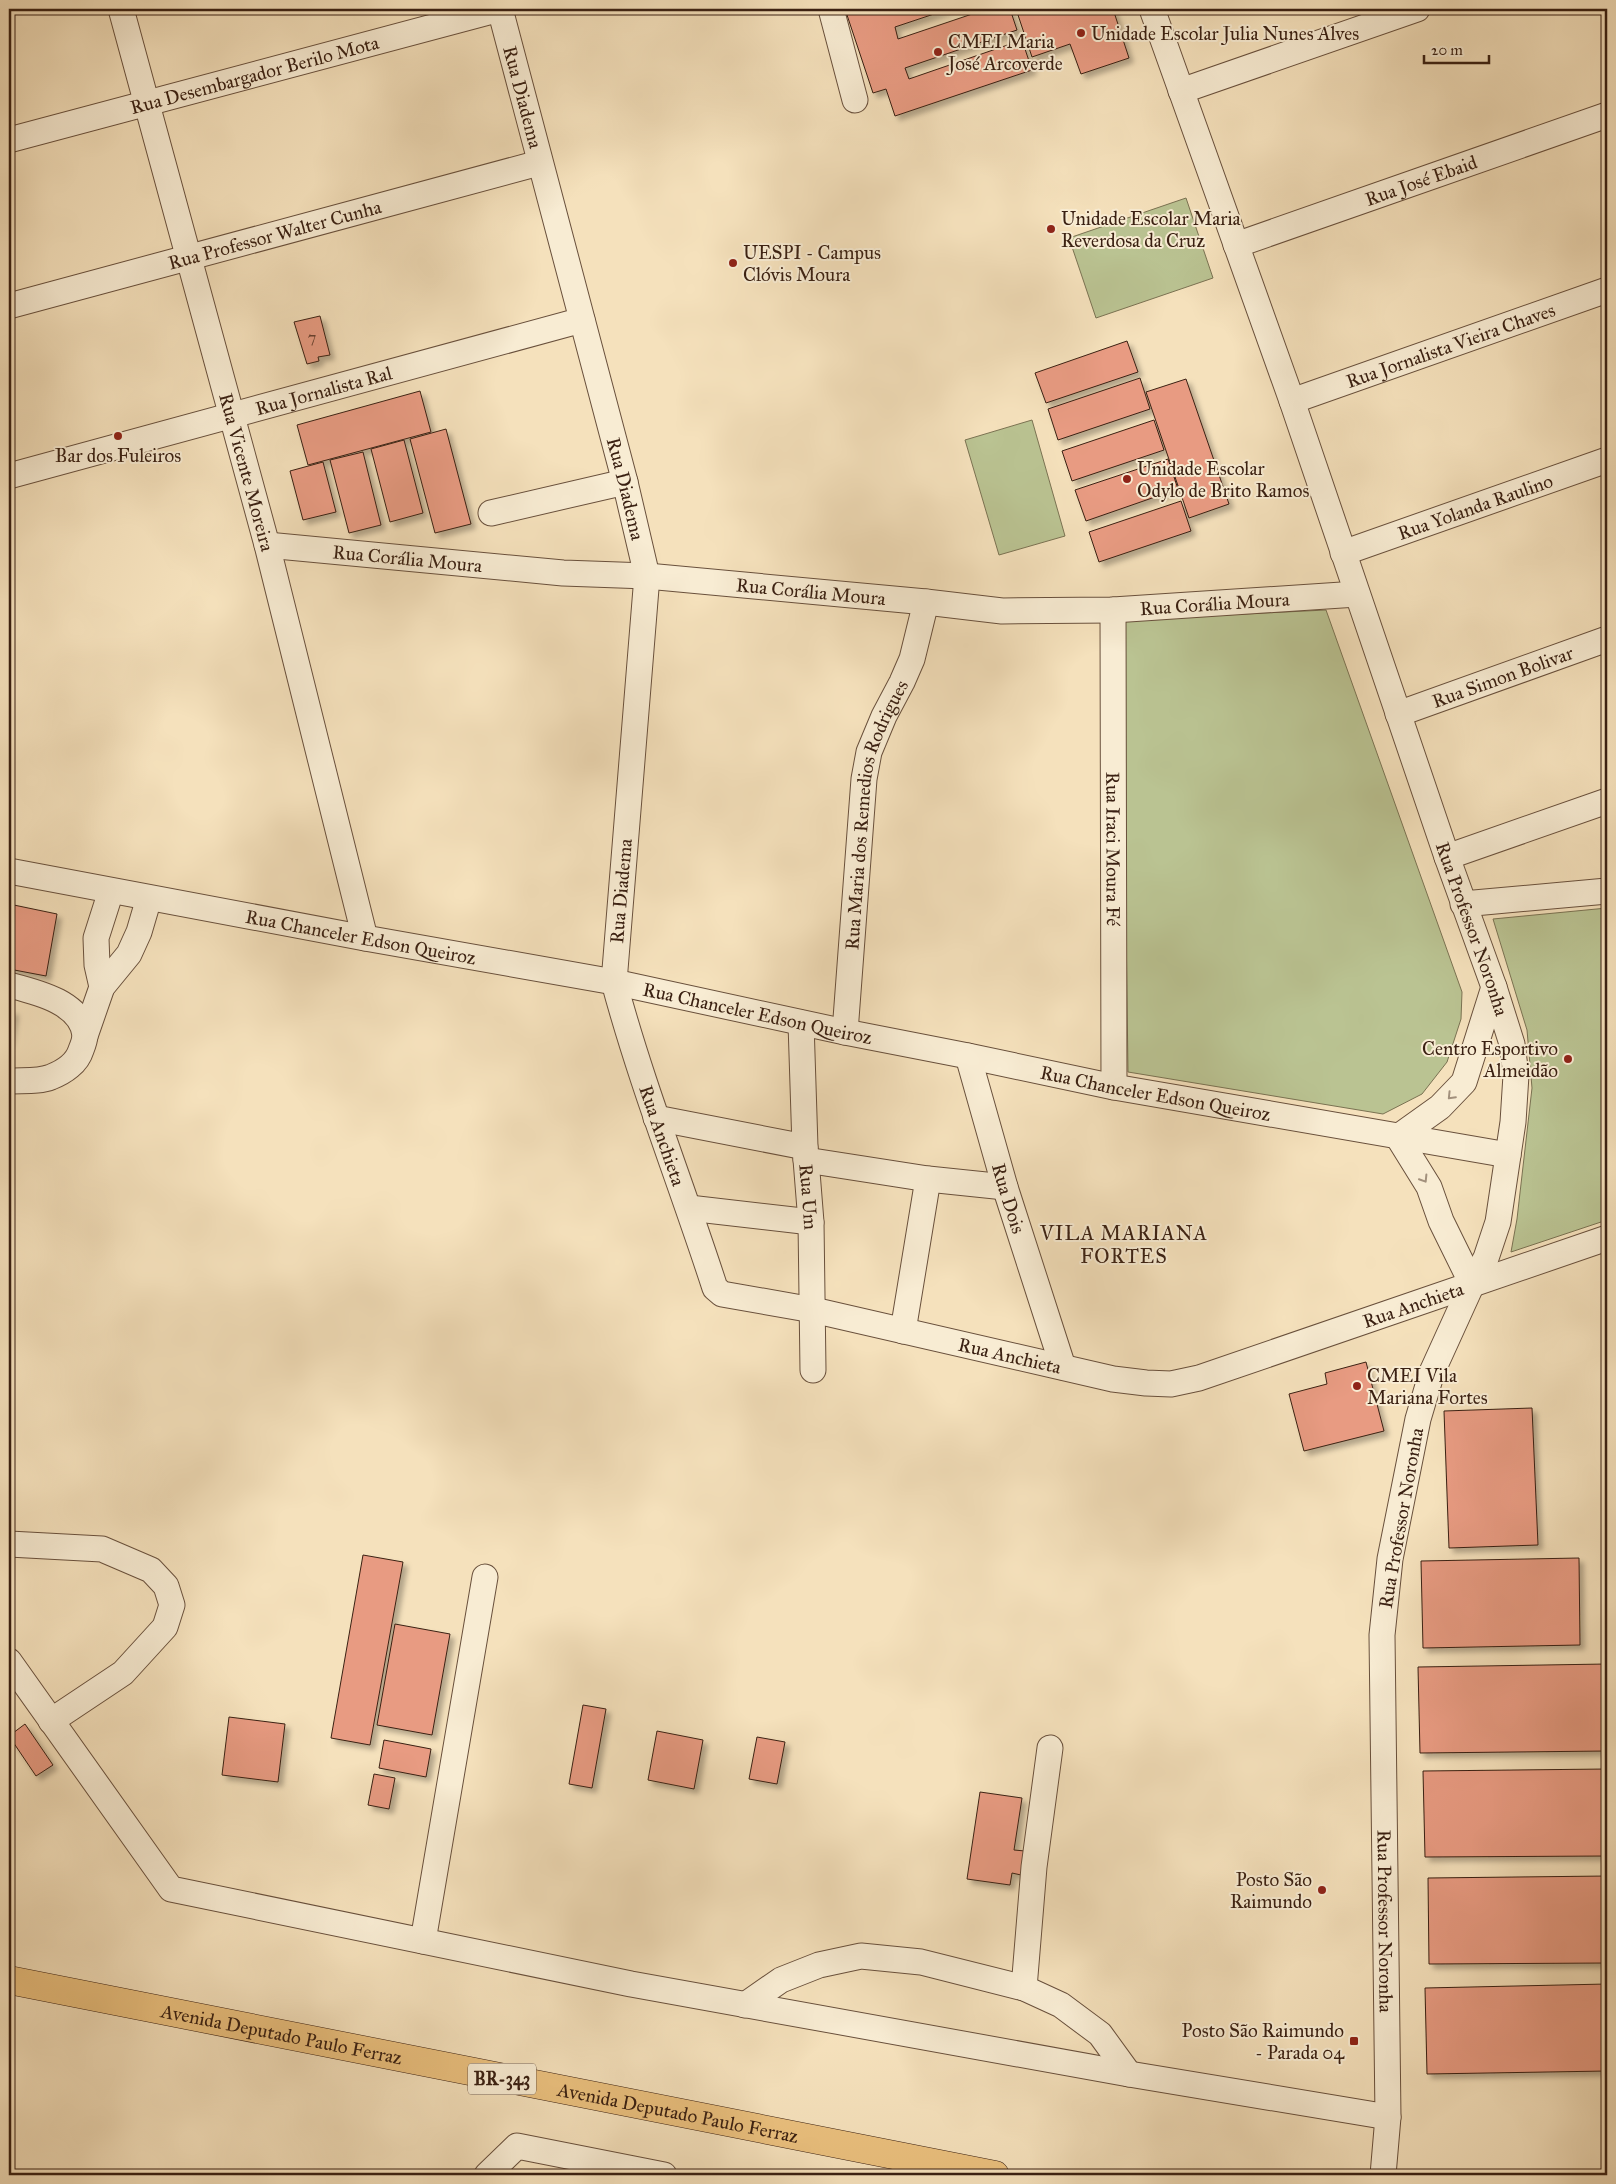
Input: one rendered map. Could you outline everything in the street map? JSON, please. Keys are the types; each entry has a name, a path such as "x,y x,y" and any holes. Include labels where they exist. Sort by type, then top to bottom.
{"highway":[{"name":"Avenida Deputado Paulo Ferraz","path":"9,1980 924,2169 995,2175"}],"street":[{"name":"Rua Vicente Moreira","path":"121,9 232,415 365,938"},
{"name":"Rua Desembargador Berilo Mota","path":"9,140 500,9"},
{"name":"Rua Diadema","path":"500,9 539,162 626,482 647,576 614,982"},
{"path":"831,9 855,100"},
{"name":"Rua Professor Noronha","path":"1152,9 1292,401 1463,904 1494,987 1512,1044 1516,1075 1508,1155 1498,1222 1486,1258 1472,1284 1432,1372 1418,1418 1390,1560 1382,1635 1388,2117 1383,2175"},
{"path":"1181,91 1417,9"},
{"name":"Rua José Ebaid","path":"1236,245 1607,115"},
{"name":"Rua Professor Walter Cunha","path":"9,306 539,162"},
{"name":"Rua Jornalista Vieira Chaves","path":"1292,401 1607,290"},
{"name":"Rua Jornalista Ral","path":"9,476 582,320"},
{"name":"Rua Yolanda Raulino","path":"1343,553 1607,460"},
{"path":"491,514 626,482"},
{"name":"Rua Corália Moura","path":"266,545 563,573 647,576 1002,611 1113,610 1357,594"},
{"name":"Rua Maria dos Remedios Rodrigues","path":"845,1032 864,779 869,752 912,659 926,602"},
{"name":"Rua Iraci Moura Fé","path":"1113,610 1114,1087"},
{"name":"Rua Simon Bolivar","path":"1398,714 1607,640"},
{"path":"1447,857 1607,801"},
{"name":"Rua Chanceler Edson Queiroz","path":"9,871 365,938 614,982 800,1023 1114,1087 1508,1155"},
{"path":"102,987 97,965 96,938 111,891"},
{"path":"1463,904 1607,891"},
{"path":"9,1081 49,1078 68,1069 80,1053 102,987 129,954 139,932 149,898"},
{"name":"Rua Anchieta","path":"614,982 630,1042 656,1118 689,1208 715,1288 722,1294 813,1310 1088,1374 1146,1384 1171,1384 1188,1381 1607,1238"},
{"path":"9,985 28,990 67,1007 80,1018 85,1036"},
{"path":"1472,1284 1441,1221 1429,1187 1398,1137 1440,1107 1464,1082 1494,987"},
{"name":"Rua Um","path":"800,1023 811,1222 813,1370"},
{"name":"Rua Dois","path":"968,1056 1005,1187 1064,1367"},
{"path":"656,1118 806,1154 928,1179 1005,1187"},
{"path":"903,1331 928,1179"},
{"path":"689,1208 811,1222"},
{"path":"9,1544 102,1549 151,1570 166,1586 172,1605 165,1627 123,1673 51,1722"},
{"path":"423,1941 485,1577"},
{"path":"11,1666 171,1889 631,1984 1129,2074 1388,2117"},
{"path":"1024,1988 1034,1867 1050,1748"},
{"path":"744,2005 781,1980 819,1965 861,1956 921,1962 1024,1988 1061,2005 1100,2034 1129,2074"},
{"path":"487,2175 517,2146 664,2175"}],"green space":[{"path":"1186,198 1213,278 1096,318 1069,238"},
{"path":"1032,420 1065,536 999,555 965,440"},
{"path":"1326,610 1462,992 1461,1019 1447,1062 1422,1094 1383,1114 1128,1072 1122,620"},
{"name":"Centro Esportivo Almeidão","path":"1607,908 1607,1220 1511,1252 1517,1219 1532,1088 1527,1030 1493,919"}],"building":[{"path":"845,9 949,9 895,27 898,39 987,9 1010,9 1017,30 905,68 909,79 1022,40 1032,70 895,116 886,89 873,93"},
{"name":"Unidade Escolar Julia Nunes Alves","path":"1016,9 1113,9 1129,58 1081,74 1070,44 1032,57"},
{"path":"320,316 330,355 318,357 319,361 307,364 294,322"},
{"path":"1127,341 1138,372 1046,403 1035,373"},
{"path":"1140,378 1150,409 1058,440 1048,409"},
{"path":"1186,379 1229,504 1189,518 1146,392"},
{"path":"420,391 431,432 308,465 297,425"},
{"path":"1154,420 1164,450 1072,481 1062,451"},
{"path":"446,429 471,524 435,533 410,439"},
{"path":"404,440 423,513 390,522 371,449"},
{"path":"363,452 381,525 349,533 330,460"},
{"path":"1168,459 1178,489 1086,521 1075,490"},
{"path":"323,462 336,512 303,520 290,471"},
{"path":"1181,501 1191,531 1099,562 1089,532"},
{"path":"9,904 57,914 46,976 9,969"},
{"path":"9,1010 14,1011 9,1043"},
{"path":"1366,1362 1384,1431 1304,1451 1289,1394 1327,1384 1325,1373"},
{"path":"1532,1408 1538,1545 1449,1548 1444,1411"},
{"path":"363,1555 403,1562 370,1745 331,1738"},
{"path":"1579,1558 1580,1645 1423,1648 1421,1561"},
{"path":"395,1624 450,1634 432,1735 377,1725"},
{"path":"1607,1664 1607,1751 1420,1753 1418,1667"},
{"path":"583,1705 606,1709 592,1788 569,1784"},
{"path":"229,1717 285,1724 278,1782 222,1775"},
{"path":"25,1724 53,1765 36,1776 9,1736"},
{"path":"657,1731 703,1740 694,1789 648,1780"},
{"path":"757,1737 785,1742 777,1784 749,1779"},
{"path":"384,1740 431,1749 426,1777 379,1768"},
{"path":"1607,1769 1607,1856 1425,1857 1423,1771"},
{"path":"374,1774 395,1778 389,1809 368,1805"},
{"path":"980,1792 1022,1798 1014,1850 1025,1851 1021,1875 1012,1873 1010,1885 967,1879"},
{"path":"1607,1876 1607,1963 1429,1964 1428,1878"},
{"path":"1607,1984 1607,2071 1427,2074 1425,1988"}],"place":[{"name":"Unidade Escolar Julia Nunes Alves","path":"1081,33"},
{"name":"CMEI Maria José Arcoverde","path":"938,52"},
{"name":"Unidade Escolar Maria Reverdosa da Cruz","path":"1051,229"},
{"name":"UESPI - Campus Clóvis Moura","path":"733,263"},
{"name":"Bar dos Fuleiros","path":"118,436"},
{"name":"Unidade Escolar Odylo de Brito Ramos","path":"1127,479"},
{"name":"Centro Esportivo Almeidão","path":"1568,1059"},
{"name":"CMEI Vila Mariana Fortes","path":"1357,1386"},
{"name":"Posto São Raimundo","path":"1322,1890"},
{"name":"Posto São Raimundo - Parada 04","path":"1354,2041"}],"district":[{"name":"VILA MARIANA FORTES","path":"1124,1244"}]}
